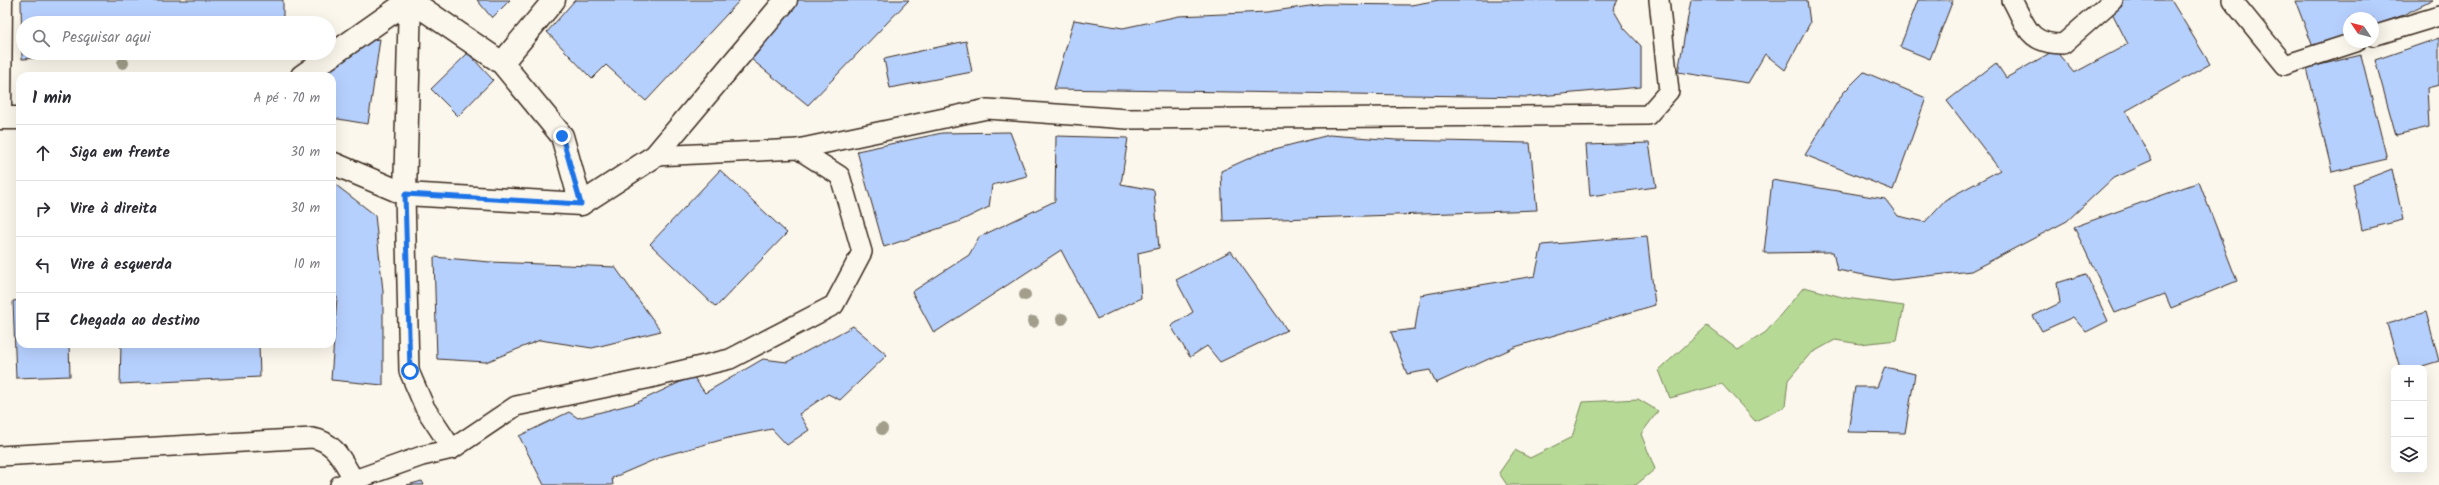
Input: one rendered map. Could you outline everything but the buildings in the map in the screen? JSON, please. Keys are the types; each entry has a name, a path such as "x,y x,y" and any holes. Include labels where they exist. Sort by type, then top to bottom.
{"street":[{"path":"0,108 1,0"},
{"path":"410,0 502,62 562,136 581,204"},
{"path":"336,52 410,0"},
{"path":"405,194 410,0"},
{"path":"502,62 554,0"},
{"path":"336,165 405,194 581,204 655,156 786,0"},
{"path":"308,72 325,60"},
{"path":"0,118 16,118"}],"lane":[{"path":"655,156 798,149 987,109 1127,118 1648,115 1669,91 1658,0"},
{"path":"2012,0 2032,36 2046,44 2063,44 2113,0"},
{"path":"2232,0 2285,65 2343,46"},
{"path":"2379,34 2439,16"},
{"path":"0,456 312,438 323,440 333,447 347,483 422,456 452,449 516,406 646,380 730,359 834,305 862,252 840,176 798,149"},
{"path":"405,194 410,371 425,408 452,449"}],"green space":[{"path":"1804,287 1846,298 1904,306 1897,340 1860,344 1835,340 1810,354 1788,380 1785,407 1755,421 1722,384 1670,398 1659,370 1707,326 1738,350 1766,332"},
{"path":"1638,399 1658,411 1641,434 1655,469 1636,485 1507,485 1499,473 1515,450 1530,458 1572,437 1583,402"}],"route":[{"path":"410,371 405,194 581,204 562,136"}]}
